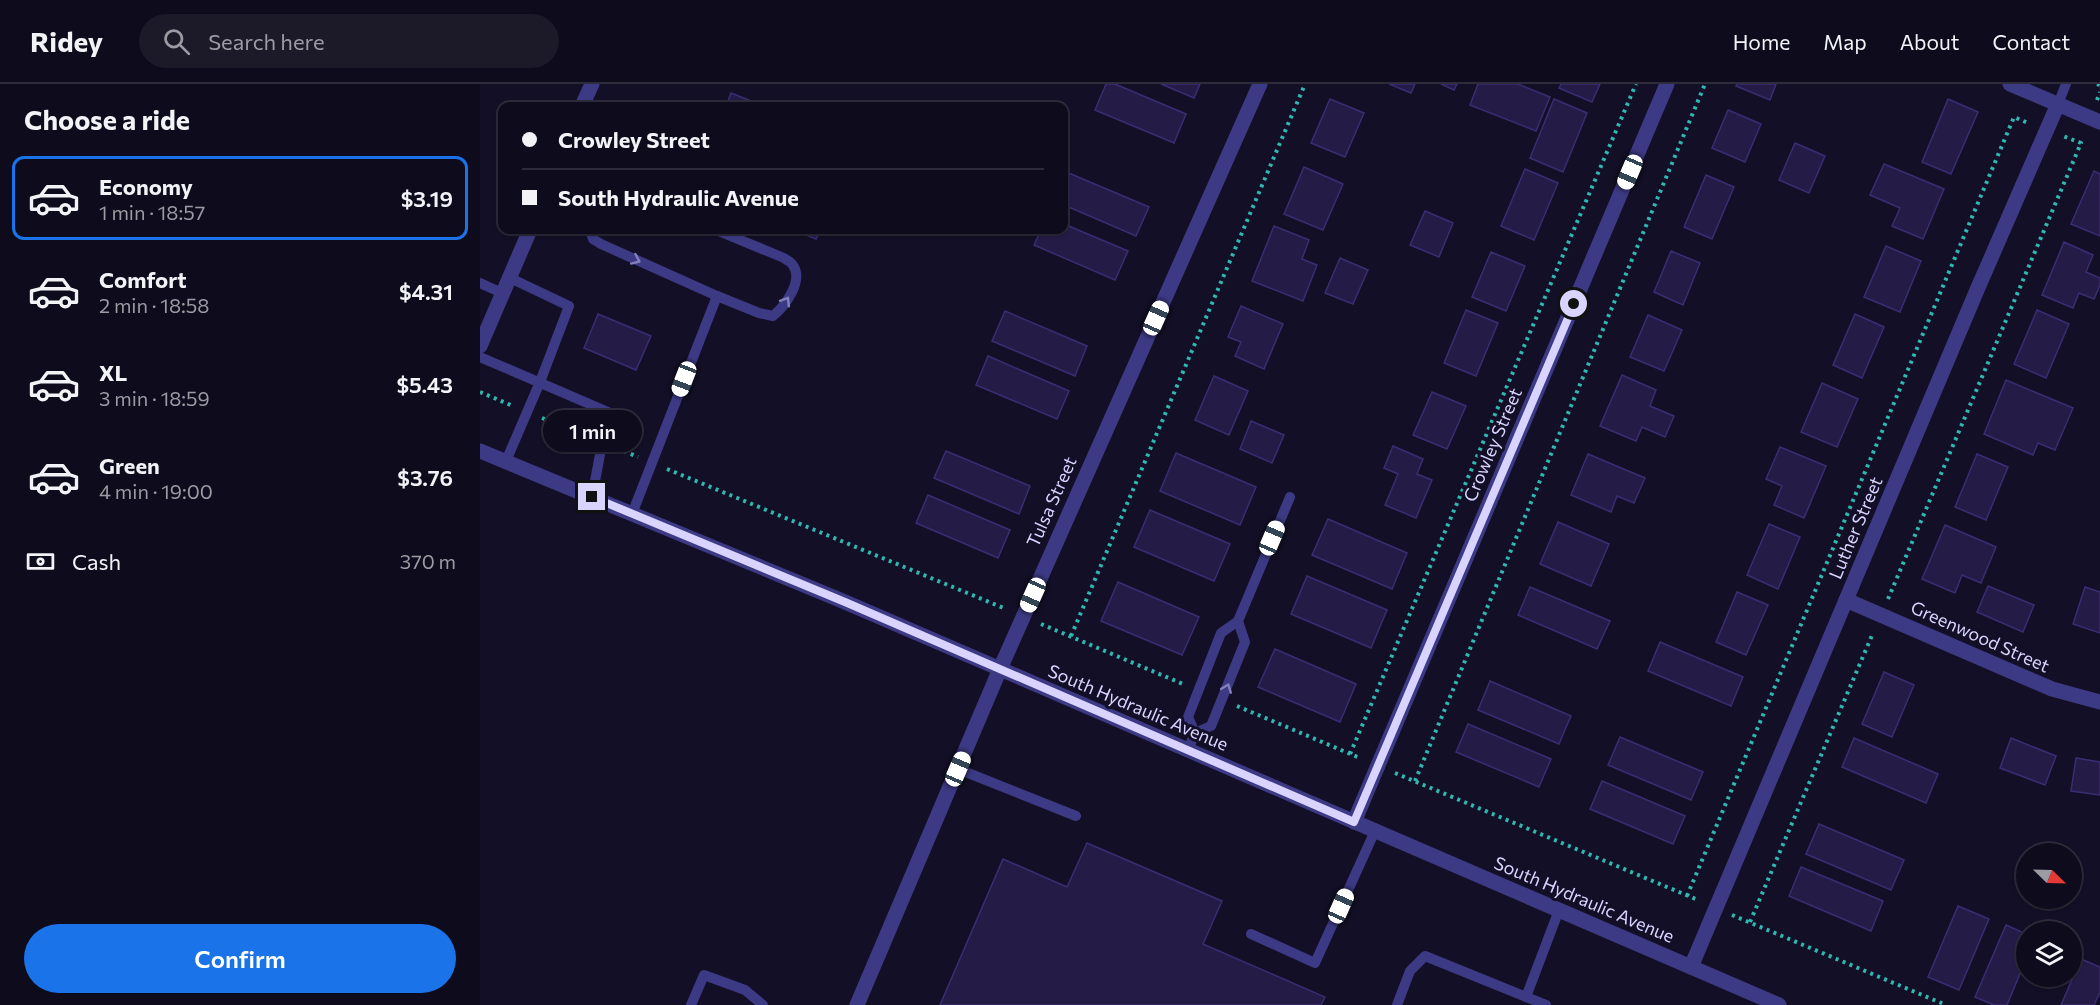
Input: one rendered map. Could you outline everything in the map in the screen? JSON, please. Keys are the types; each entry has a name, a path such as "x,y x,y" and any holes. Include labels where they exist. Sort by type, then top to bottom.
{"street":[{"path":"584,102 592,84"},
{"name":"Tulsa Street","path":"857,1005 1000,669 1260,84"},
{"name":"Crowley Street","path":"1354,822 1667,84"},
{"path":"2010,84 2100,122"},
{"name":"Luther Street","path":"1691,967 2058,104"},
{"path":"480,346 528,234"},
{"name":"South Hydraulic Avenue","path":"480,451 1000,669 1774,1004"},
{"name":"Greenwood Street","path":"1846,600 2052,689 2100,702"}],"lane":[{"path":"2058,104 2066,84"},
{"path":"592,234 601,244 717,296 759,313 773,315 782,309 794,286 795,273 792,264 784,258 726,234"},
{"path":"506,462 569,306 510,278"},
{"path":"480,283 502,293"},
{"path":"632,514 717,296"},
{"path":"480,357 608,412 592,497"},
{"path":"1195,733 1188,717 1221,633 1238,621 1290,497"},
{"path":"1188,750 1195,733 1211,726 1245,642 1238,621"},
{"path":"958,769 1076,816"},
{"path":"1251,934 1316,963 1375,831"},
{"path":"1526,997 1559,910"},
{"path":"1397,1005 1410,971 1425,956 1546,1005"},
{"path":"691,1005 704,975 745,990 764,1005"}],"path":[{"path":"1071,636 1305,84"},
{"path":"1350,754 1636,84"},
{"path":"1414,781 1705,84"}],"building":[{"path":"1106,84 1115,84 1186,114 1174,143 1095,110"},
{"path":"1161,84 1200,84 1194,98"},
{"path":"1389,84 1415,84 1411,93"},
{"path":"1441,84 1457,84 1454,90"},
{"path":"1478,84 1518,84 1550,97 1536,131 1470,105"},
{"path":"1561,84 1600,84 1592,102 1559,88"},
{"path":"1737,84 1776,84 1770,100 1736,86"},
{"path":"731,93 754,102 728,102"},
{"path":"1330,99 1364,113 1345,157 1311,143"},
{"path":"1554,99 1587,113 1563,172 1530,158"},
{"path":"1948,99 1978,112 1951,174 1922,162"},
{"path":"1728,110 1761,124 1745,162 1712,148"},
{"path":"1795,143 1825,156 1809,193 1779,180"},
{"path":"1884,164 1944,189 1923,239 1892,226 1900,208 1870,195"},
{"path":"1304,167 1343,184 1323,230 1284,214"},
{"path":"1525,169 1558,183 1534,240 1501,226"},
{"path":"2094,171 2100,174 2100,236 2071,224"},
{"path":"1068,173 1149,207 1136,236 1068,207"},
{"path":"1706,175 1734,187 1712,239 1684,227"},
{"path":"1425,211 1453,223 1439,257 1410,245"},
{"path":"1068,226 1128,251 1115,280 1034,245 1039,234 1068,234"},
{"path":"1274,226 1309,240 1302,259 1317,265 1303,301 1252,281"},
{"path":"804,234 819,234 816,239"},
{"path":"2064,242 2093,255 2086,272 2100,278 2100,285 2094,299 2079,293 2073,308 2042,295"},
{"path":"1886,246 1921,261 1900,312 1864,297"},
{"path":"1671,251 1700,263 1683,305 1654,292"},
{"path":"1491,252 1525,266 1506,311 1472,297"},
{"path":"1340,258 1368,270 1353,304 1325,293"},
{"path":"1241,306 1283,324 1264,369 1235,356 1241,342 1228,337"},
{"path":"1466,310 1498,323 1476,376 1444,363"},
{"path":"2037,310 2069,324 2046,378 2014,364"},
{"path":"1005,311 1087,346 1075,376 992,341"},
{"path":"598,314 651,336 636,370 584,348"},
{"path":"1855,314 1884,327 1862,378 1833,365"},
{"path":"1648,315 1682,330 1664,371 1630,357"},
{"path":"988,356 1069,391 1057,419 976,385"},
{"path":"1622,375 1656,390 1650,406 1674,416 1665,437 1642,427 1636,441 1600,426"},
{"path":"1214,376 1248,391 1229,435 1195,420"},
{"path":"2006,380 2073,408 2055,450 2038,443 2033,455 1984,434"},
{"path":"1822,383 1858,399 1837,447 1801,432"},
{"path":"1432,392 1466,406 1447,449 1413,435"},
{"path":"1251,421 1284,435 1272,463 1240,449"},
{"path":"1393,446 1423,459 1417,474 1432,480 1416,518 1385,505 1398,474 1384,468"},
{"path":"1780,447 1826,466 1804,518 1774,505 1782,486 1766,479"},
{"path":"946,451 1030,486 1019,514 934,478"},
{"path":"1176,453 1256,487 1240,525 1160,491"},
{"path":"1588,454 1645,478 1634,503 1617,496 1611,512 1571,495"},
{"path":"1977,454 2008,467 1986,520 1955,507"},
{"path":"928,495 1010,530 998,558 916,523"},
{"path":"1150,510 1230,544 1214,581 1134,547"},
{"path":"1328,519 1407,553 1392,589 1312,555"},
{"path":"1558,522 1609,544 1591,586 1540,564"},
{"path":"1769,524 1800,537 1778,589 1747,575"},
{"path":"1945,525 1996,547 1981,583 1962,575 1955,593 1922,579"},
{"path":"1307,576 1387,610 1371,648 1291,614"},
{"path":"1118,582 1199,617 1182,655 1101,621"},
{"path":"1988,586 2034,605 2023,632 1977,612"},
{"path":"1530,587 1610,621 1597,649 1518,615"},
{"path":"2085,587 2100,592 2100,633 2073,624"},
{"path":"1737,592 1768,605 1746,655 1716,642"},
{"path":"1660,642 1743,677 1731,706 1648,671"},
{"path":"1275,649 1356,684 1340,722 1258,687"},
{"path":"1884,672 1914,685 1892,737 1862,724"},
{"path":"1490,681 1571,716 1559,744 1478,710"},
{"path":"1468,724 1551,759 1539,787 1456,752"},
{"path":"1620,737 1703,772 1691,800 1608,765"},
{"path":"1854,738 1938,774 1926,803 1842,767"},
{"path":"2011,738 2056,756 2045,785 2000,768"},
{"path":"2076,758 2100,762 2100,795 2071,791"},
{"path":"1602,781 1685,816 1673,844 1590,809"},
{"path":"1819,824 1904,860 1891,890 1806,854"},
{"path":"1087,843 1222,901 1203,944 1325,997 1321,1005 940,1005 1003,859 1067,887"},
{"path":"1801,867 1883,901 1871,931 1789,896"},
{"path":"1958,906 1989,919 1959,990 1928,977"},
{"path":"2006,925 2016,930 2016,983 2007,1005 1994,1005 1975,997"},
{"path":"2082,959 2100,967 2100,992 2094,1005 2061,1005 2069,987 2082,987"}],"route":[{"path":"592,497 845,602 1354,822 1574,304"}]}
